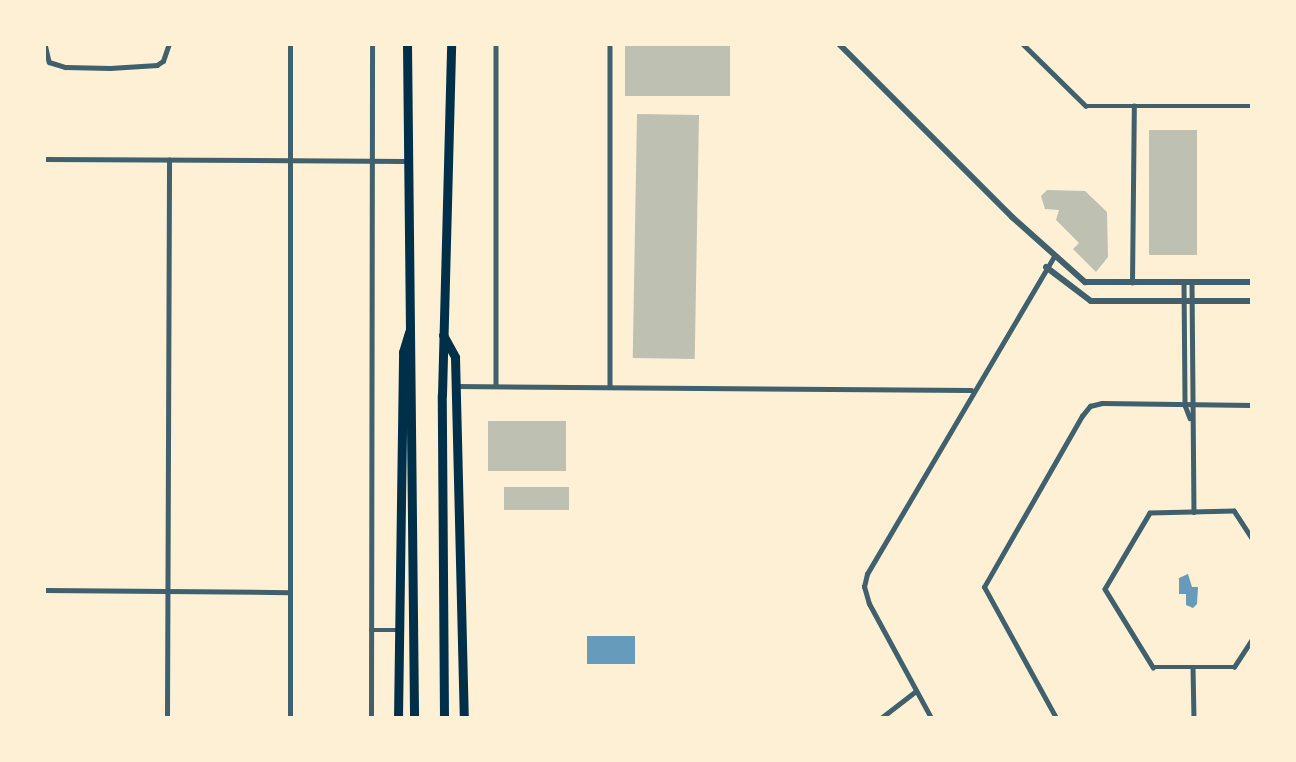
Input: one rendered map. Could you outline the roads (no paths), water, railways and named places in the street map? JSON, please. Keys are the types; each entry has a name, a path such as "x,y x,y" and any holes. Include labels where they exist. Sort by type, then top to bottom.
{"highway":[{"path":"407,44 406,161 414,428 414,718"},
{"path":"444,718 443,334 451,44"},
{"path":"398,718 403,352 412,321"},
{"path":"443,334 455,358 464,718"}],"street":[{"path":"44,44 49,61 65,67 110,68 156,65 163,61 169,44"},
{"path":"290,44 290,718"},
{"path":"371,718 372,44"},
{"path":"496,44 496,386"},
{"path":"610,44 610,387"},
{"path":"839,44 1054,256 1085,282 1252,282"},
{"path":"1023,44 1086,107 1252,107"},
{"path":"1132,283 1134,107"},
{"path":"44,159 406,161"},
{"path":"167,718 169,160"},
{"path":"931,718 864,587 871,564 1054,256"},
{"path":"1046,268 1091,301 1252,301"},
{"path":"1188,283 1185,405 1191,419"},
{"path":"1188,302 1194,512"},
{"path":"456,386 972,390"},
{"path":"1056,718 989,602 984,587 989,572 1090,406 1252,405"},
{"path":"1252,539 1234,511 1147,514 1105,589 1151,666 1237,665 1252,639"},
{"path":"44,590 290,592"},
{"path":"371,630 399,630"},
{"path":"1193,667 1194,718"},
{"path":"881,718 916,691"}],"water":[{"path":"1188,574 1192,587 1198,587 1197,604 1193,608 1186,605 1186,594 1179,594 1179,578"},
{"path":"587,636 635,636 635,664 587,664"}]}
